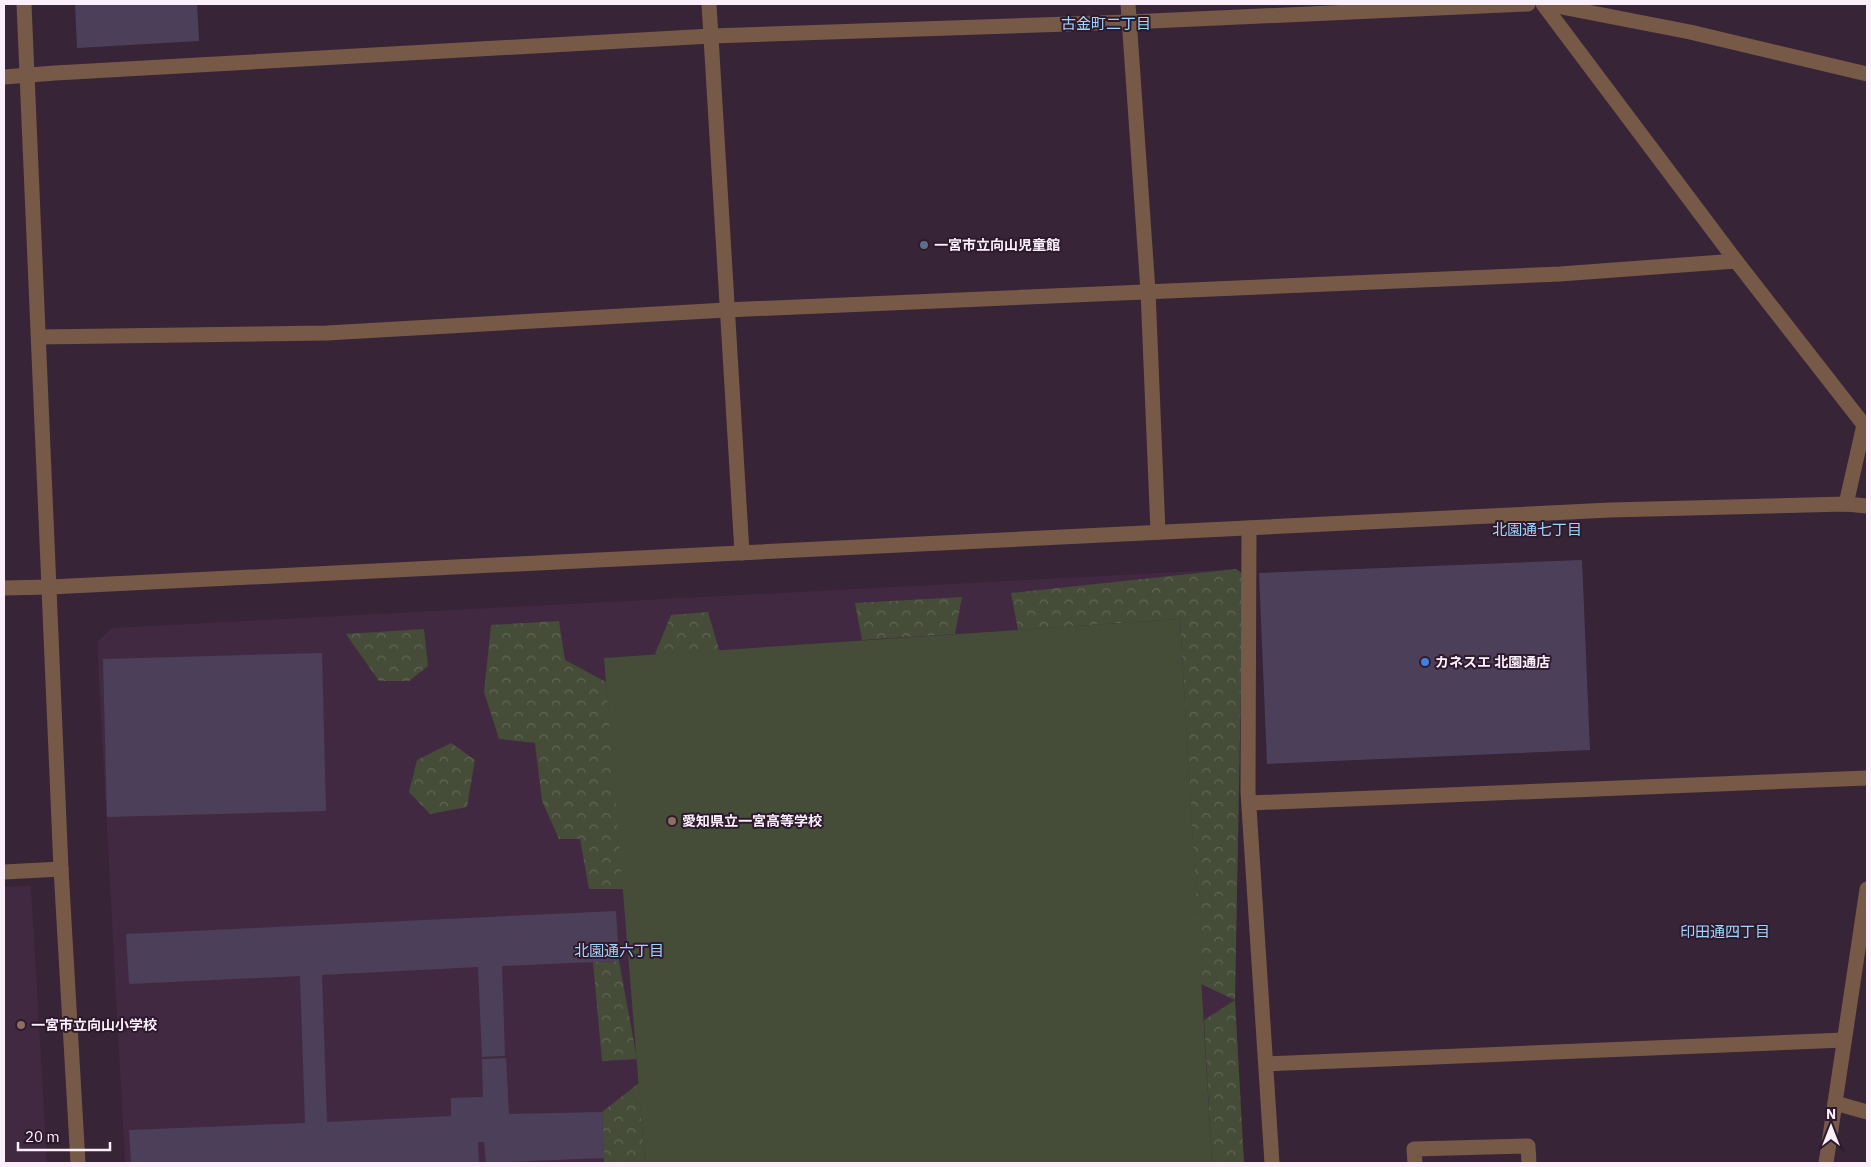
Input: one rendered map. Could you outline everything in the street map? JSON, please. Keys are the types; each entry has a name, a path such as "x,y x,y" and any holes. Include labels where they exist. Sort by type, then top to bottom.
{"street":[{"path":"24,4 61,869 78,1163"},
{"path":"709,4 742,553"},
{"path":"1128,4 1148,290 1158,532"},
{"path":"4,78 26,75 711,36 1128,22 1528,4"},
{"path":"1545,4 1690,32 1867,74"},
{"path":"1545,4 1736,261 1864,425 1846,504"},
{"path":"39,337 327,333 726,310 1148,290 1560,274 1736,261"},
{"path":"4,588 1610,510 1846,504 1867,506"},
{"path":"1249,528 1249,803 1272,1163"},
{"path":"1249,803 1867,778"},
{"path":"4,872 61,869"},
{"path":"1826,1163 1867,889"},
{"path":"1266,1064 1844,1040"},
{"path":"1835,1103 1867,1112"},
{"path":"1415,1163 1414,1149 1528,1146 1529,1163"}],"shaded area":[{"name":"愛知県立一宮高等学校","path":"1236,569 1243,574 1235,1000 1244,1163 125,1163 97,642 112,628"},
{"name":"一宮市立向山小学校","path":"31,886 47,1163 4,1163 4,887"}],"green space":[{"path":"1236,569 1243,574 1235,1000 1201,984 1173,950 1196,898 1180,619 1018,630 1011,593"},
{"path":"962,597 955,634 862,640 855,603"},
{"path":"708,612 726,673 655,654 671,615"},
{"path":"1180,619 1212,1163 645,1163 604,658"},
{"path":"559,621 565,660 606,682 612,749 651,867 623,889 589,889 580,839 559,839 542,801 535,743 499,739 484,692 491,625"},
{"path":"424,629 428,666 409,681 379,681 346,634"},
{"path":"451,743 475,760 467,807 430,814 409,792 417,760"},
{"path":"619,961 637,1059 602,1061 593,962"},
{"path":"1235,1000 1244,1163 1212,1163 1204,1020"},
{"path":"639,1083 645,1163 604,1163 602,1112"}],"building":[{"path":"75,4 197,4 199,41 77,48"},
{"name":"カネスエ 北園通店","path":"1582,560 1590,750 1267,764 1259,573"},
{"path":"322,653 326,811 107,817 103,659"},
{"path":"616,911 619,961 502,966 505,1056 482,1057 478,967 322,975 327,1122 451,1116 451,1098 483,1097 482,1059 506,1058 509,1114 602,1112 604,1158 486,1163 484,1142 478,1142 479,1163 131,1163 129,1130 305,1123 300,976 129,984 126,934"}],"place":[{"name":"一宮市立向山児童館","path":"924,245"},
{"name":"カネスエ 北園通店","path":"1425,662"},
{"name":"愛知県立一宮高等学校","path":"672,821"},
{"name":"一宮市立向山小学校","path":"21,1025"}],"district":[{"name":"古金町二丁目","path":"1106,24"},
{"name":"北園通七丁目","path":"1537,530"},
{"name":"印田通四丁目","path":"1725,932"},
{"name":"北園通六丁目","path":"619,951"}]}
